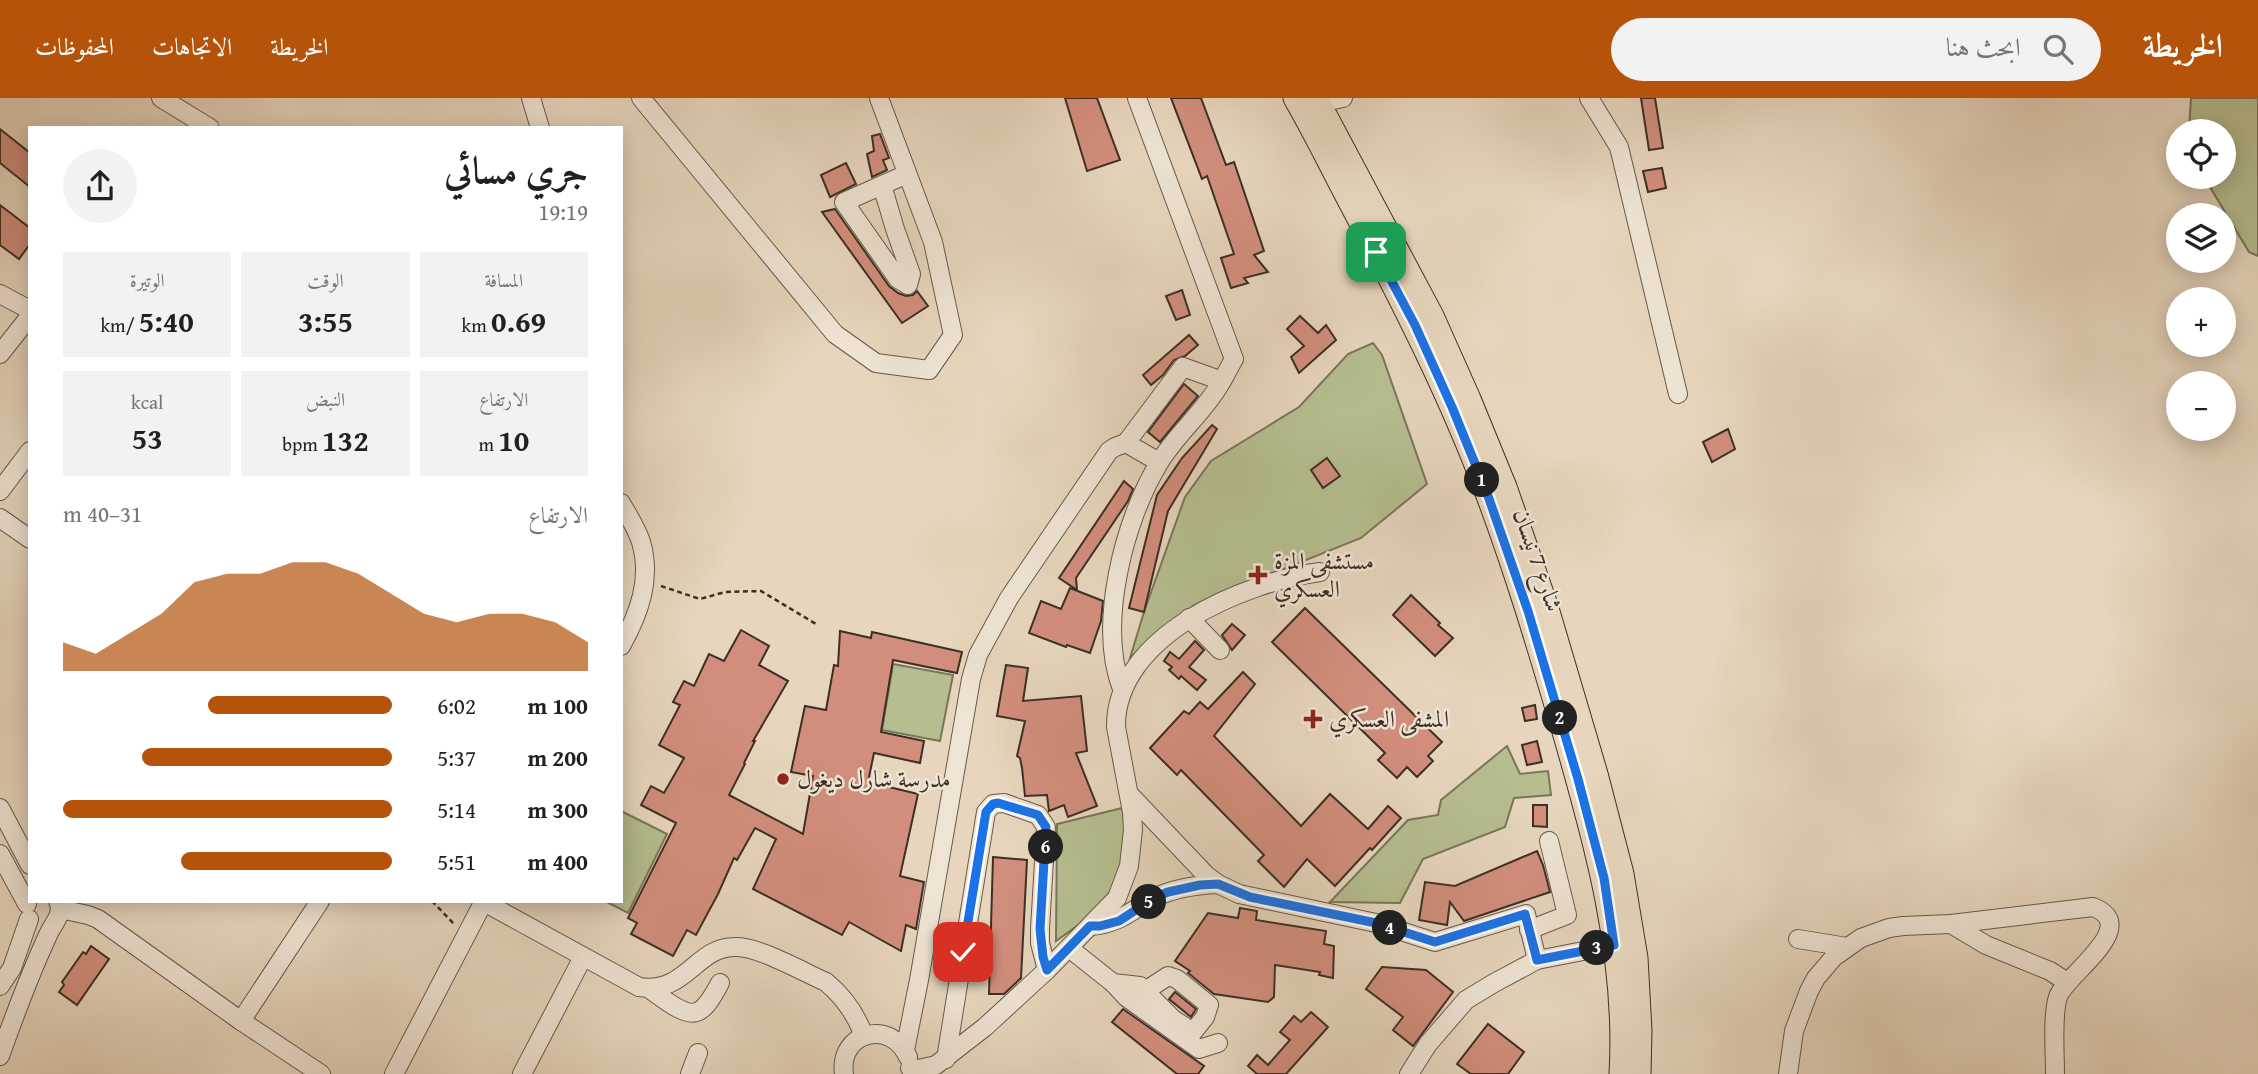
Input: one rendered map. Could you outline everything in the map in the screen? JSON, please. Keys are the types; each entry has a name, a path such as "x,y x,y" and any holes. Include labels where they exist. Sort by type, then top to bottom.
{"main road":[{"name":"شارع 7 نيسان","path":"1307,101 1452,407 1487,493 1528,611 1604,878 1622,1029 1621,1074"},
{"name":"شارع 7 نيسان","path":"1307,101 1442,340 1505,486 1546,605 1596,774 1622,874 1636,958 1640,1030 1639,1074"}],"street":[{"path":"161,98 207,126"},
{"path":"531,98 539,126"},
{"path":"641,98 835,334 876,363 929,370 953,335 933,242 879,98"},
{"path":"1122,689 1114,666 1111,642 1116,584 1129,529 1159,461 1214,394 1234,359 1137,98"},
{"path":"1307,101 1343,98"},
{"path":"1589,98 1619,147 1678,394"},
{"path":"883,185 911,274 908,285 898,279 844,202 907,174"},
{"path":"2,298 28,312"},
{"path":"0,354 28,316"},
{"path":"1222,381 1184,368 1126,443 1115,447 1105,457 1009,598 974,666 905,1050 909,1071 936,1065 985,1027 1047,970 1117,898 1129,866 1133,830 1116,727 1118,701 1127,679 1141,661 1164,637 1211,606 1282,579 1320,572"},
{"path":"1126,443 1159,461"},
{"path":"0,491 28,454"},
{"path":"623,507 640,539 644,580 635,619 623,642"},
{"path":"0,518 28,538"},
{"path":"1189,618 1220,650"},
{"path":"1129,794 1195,864 1218,884 1250,897 1376,923 1435,942 1525,914 1537,960"},
{"path":"946,1059 986,812 993,804 1004,803 1038,815 1046,827 1040,929 1047,970"},
{"path":"0,808 28,861"},
{"path":"1530,930 1567,915 1549,841"},
{"path":"0,854 29,908 33,923 42,927 60,908"},
{"path":"1090,926 1119,921 1168,892 1218,884"},
{"path":"241,1021 319,903"},
{"path":"394,1074 483,903"},
{"path":"486,903 630,984 648,988 676,982 718,950 728,947 748,948 825,982 853,1012 864,1036"},
{"path":"1788,1074 1794,1031 1809,991 1825,967 1861,938 1889,928 1951,924 2088,906 2099,909 2109,920 2106,938 2090,960 2067,982 2057,998 2055,1074"},
{"path":"24,986 4,980 29,908"},
{"path":"60,908 98,919 241,1021 321,1074"},
{"path":"0,1056 24,986 60,908"},
{"path":"1951,924 1986,945 2038,965 2067,982"},
{"path":"1798,939 1847,947"},
{"path":"1409,1074 1428,1044 1466,1000 1494,982 1537,960 1614,945"},
{"path":"1069,948 1114,983 1126,997 1199,1049 1218,1043"},
{"path":"522,1074 583,957"},
{"path":"648,988 684,1012 694,1013 703,1009 720,983"},
{"path":"1114,983 1140,986 1145,991"},
{"path":"844,1074 844,1060 848,1050 864,1036 883,1034 899,1042 905,1050"},
{"path":"690,1074 698,1053"}],"path":[{"path":"644,580 699,599 725,592 761,591 816,624"},
{"path":"434,903 466,936"}],"green space":[{"path":"2191,98 2258,98 2258,256 2249,252 2236,230 2236,203 2220,203 2211,189 2236,189 2236,119 2190,119"},
{"path":"1373,343 1382,355 1427,484 1361,538 1194,605 1130,658 1185,497 1211,461 1299,407 1348,354"},
{"path":"893,664 953,675 940,741 882,730"},
{"path":"1507,746 1520,774 1548,771 1551,795 1514,798 1505,827 1423,859 1400,903 1330,902 1408,820 1438,815 1441,800"},
{"path":"1122,808 1127,834 1119,877 1099,910 1056,941 1057,824"},
{"path":"623,812 667,834 628,913 609,903 623,903"}],"building":[{"path":"1065,98 1097,98 1120,160 1087,171"},
{"path":"1171,98 1201,98 1226,165 1234,162 1264,251 1254,255 1268,272 1244,278 1248,283 1231,288 1221,258 1234,254 1207,176 1202,179"},
{"path":"1641,98 1655,98 1663,148 1649,150"},
{"path":"0,129 28,151 28,185 0,163"},
{"path":"880,134 889,158 883,160 887,170 872,177 867,154 874,151 872,136"},
{"path":"846,163 856,184 830,197 821,175"},
{"path":"1662,168 1666,188 1648,192 1643,171"},
{"path":"0,205 28,226 28,247 19,259 0,245"},
{"path":"835,209 889,286 906,296 917,291 928,306 902,323 822,212"},
{"path":"1182,290 1190,315 1176,320 1166,296"},
{"path":"1300,316 1318,333 1326,325 1336,340 1299,373 1291,357 1304,346 1287,329"},
{"path":"1189,335 1198,345 1185,356 1174,360 1151,385 1143,375"},
{"path":"1184,384 1198,396 1160,442 1148,432"},
{"path":"1212,425 1217,429 1168,511 1144,612 1129,608 1157,495 1182,458"},
{"path":"1728,429 1735,449 1712,462 1703,442"},
{"path":"1327,458 1340,476 1323,488 1311,470"},
{"path":"1124,481 1133,489 1128,501 1076,578 1077,590 1059,578"},
{"path":"1070,588 1103,601 1101,621 1090,653 1029,633 1041,601 1061,609"},
{"path":"1411,595 1453,638 1435,656 1393,615"},
{"path":"1305,608 1442,742 1428,756 1433,761 1417,777 1407,767 1397,778 1378,760 1385,753 1272,642"},
{"path":"1232,624 1245,635 1232,650 1222,635"},
{"path":"741,630 769,646 759,665 788,681 753,741 729,795 803,834 813,776 791,772 805,706 826,710 834,665 838,666 840,631 871,638 872,632 962,652 957,673 893,660 881,732 924,741 920,763 874,753 868,782 918,794 900,876 924,882 916,929 906,925 901,951 849,922 842,935 753,889 776,839 755,828 737,860 734,858 696,935 687,930 673,956 631,934 637,923 628,918 676,823 641,805 651,786 664,793 684,758 659,745 680,705 673,702 684,681 694,686 709,654 724,661"},
{"path":"1195,641 1204,650 1189,667 1206,680 1197,690 1181,676 1179,679 1169,670 1172,667 1164,661 1170,652 1179,659"},
{"path":"1006,665 1028,668 1023,701 1081,696 1087,751 1076,753 1097,806 1068,817 1064,805 1049,811 1047,795 1025,796 1020,758 1017,756 1025,721 997,716"},
{"path":"1243,672 1255,684 1214,736 1301,826 1330,794 1368,829 1388,806 1401,818 1335,886 1307,859 1284,887 1258,861 1264,855 1181,770 1177,775 1150,748 1184,711 1189,714 1200,702 1208,709"},
{"path":"1535,705 1537,719 1525,721 1522,708"},
{"path":"1537,741 1542,762 1527,765 1522,745"},
{"path":"1533,805 1547,805 1547,827 1533,826"},
{"path":"1537,851 1550,892 1464,921 1450,902 1447,925 1419,920 1425,882 1455,886"},
{"path":"993,857 1027,860 1021,978 1004,994 989,994"},
{"path":"1240,908 1257,911 1256,920 1326,931 1324,944 1334,946 1333,978 1319,975 1320,972 1275,965 1274,997 1268,1002 1214,994 1175,961 1208,913 1238,918"},
{"path":"91,946 109,959 77,1005 59,992 64,985 62,982 83,952 86,954"},
{"path":"1382,967 1426,970 1453,992 1413,1046 1393,1030 1403,1017 1366,989"},
{"path":"1175,992 1196,1009 1191,1017 1169,999"},
{"path":"1123,1009 1204,1066 1198,1074 1177,1074 1112,1022"},
{"path":"1311,1012 1328,1027 1286,1074 1257,1074 1248,1066 1257,1055 1268,1065 1290,1040 1280,1032 1294,1016 1301,1022"},
{"path":"1488,1024 1524,1052 1508,1074 1471,1074 1457,1064"}],"place":[{"name":"مستشفى المزة العسكري","path":"1258,575"},
{"name":"المشفى العسكري","path":"1313,719"},
{"name":"مدرسة شارل ديغول","path":"783,779"}],"route":[{"path":"963,952 986,812 993,804 998,803 1038,815 1046,827 1040,943 1047,970 1090,926 1119,921 1168,892 1218,884 1250,897 1376,923 1435,942 1525,914 1537,960 1614,945 1604,878 1528,611 1487,493 1452,407 1415,325 1376,252"}]}
